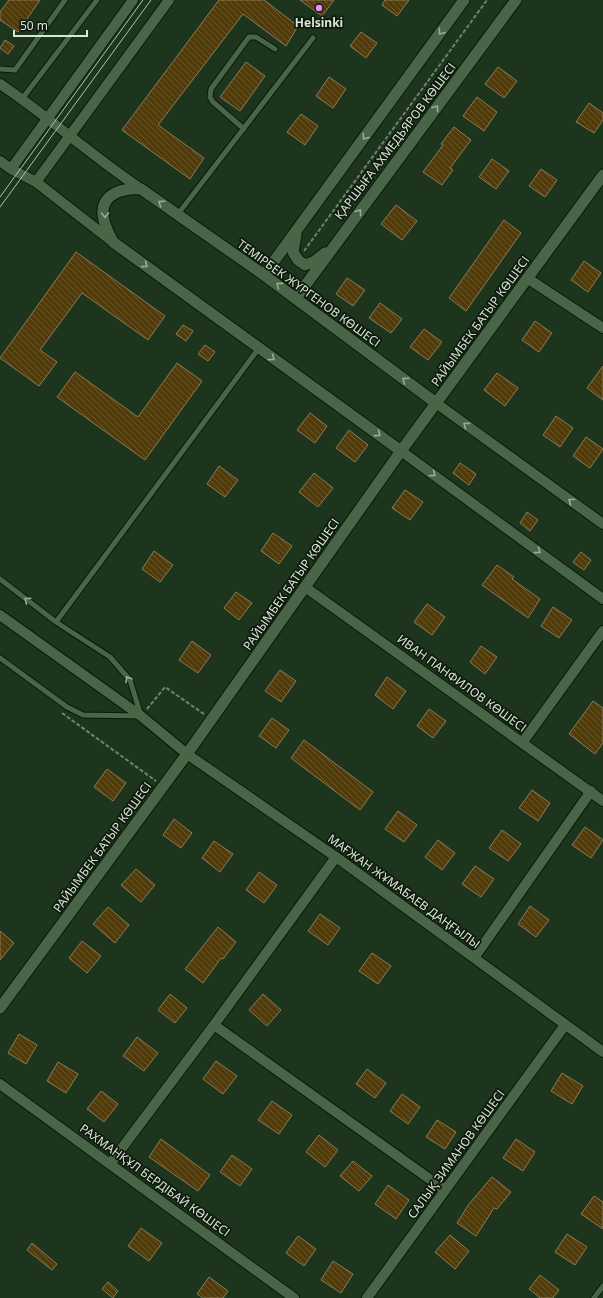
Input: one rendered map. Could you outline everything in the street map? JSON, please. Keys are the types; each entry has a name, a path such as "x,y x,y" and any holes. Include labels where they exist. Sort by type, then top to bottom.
{"street":[{"path":"11,169 133,0"},
{"path":"36,182 169,0"},
{"name":"ҚАРШЫҒА АХМЕДЬЯРОВ КӨШЕСІ","path":"264,275 464,0"},
{"name":"ҚАРШЫҒА АХМЕДЬЯРОВ КӨШЕСІ","path":"296,298 516,0"},
{"name":"ТЕМІРБЕК ЖҮРГЕНОВ КӨШЕСІ","path":"0,84 48,118 115,171 296,298 436,403 603,524"},
{"path":"0,160 11,169 36,182 113,242 603,599"},
{"name":"РАЙЫМБЕК БАТЫР КӨШЕСІ","path":"0,1008 187,754 401,451 603,176"},
{"path":"113,242 103,214 106,201 118,191 129,188 141,189"},
{"path":"301,226 296,235 293,252 298,260 306,265 315,261 336,243"},
{"path":"527,278 603,328"},
{"name":"ИВАН ПАНФИЛОВ КӨШЕСІ","path":"305,587 603,800"},
{"name":"МАҒЖАН ЖҰМАБАЕВ ДАҢҒЫЛЫ","path":"0,615 141,716 187,754 336,858 603,1052"},
{"path":"522,742 603,631"},
{"path":"474,958 591,792"},
{"path":"110,1164 336,858"},
{"path":"214,1025 446,1190"},
{"name":"САЛЫҚ ЗИМАНОВ КӨШЕСІ","path":"367,1298 565,1025"},
{"name":"РАХМАНҚҰЛ БЕРДІБАЙ КӨШЕСІ","path":"0,1084 294,1298"}],"lane":[{"path":"0,70 15,70 65,0"},
{"path":"22,99 97,0"},
{"path":"244,130 213,102 210,97 210,89 249,37 256,37 274,49"},
{"path":"178,214 244,130 313,38"},
{"path":"56,622 259,348"},
{"path":"0,579 56,622 110,657 130,680 141,716 82,715 67,708 0,658"},
{"path":"594,1298 603,1286"}],"path":[{"path":"298,260 487,0"},
{"path":"141,716 165,687 212,719"},
{"path":"56,709 163,787"}],"building":[{"path":"9,0 40,0 18,32 0,20 0,12"},
{"path":"219,0 264,0 298,26 286,46 243,14 158,125 204,158 190,179 122,130"},
{"name":"Helsinki","path":"300,0 334,0 322,16"},
{"path":"385,0 409,0 397,16 382,5"},
{"path":"361,32 377,43 366,58 350,46"},
{"path":"5,40 14,46 8,54 0,48"},
{"path":"246,62 265,76 240,111 220,97"},
{"path":"498,67 517,81 504,98 485,84"},
{"path":"329,77 346,89 333,108 316,96"},
{"path":"477,97 497,112 484,131 463,116"},
{"path":"589,103 603,113 603,120 594,133 576,122"},
{"path":"301,114 318,126 305,145 287,132"},
{"path":"454,127 471,140 450,168 453,170 442,185 423,172"},
{"path":"492,159 509,171 496,189 479,177"},
{"path":"541,169 557,180 545,197 529,186"},
{"path":"396,205 417,221 402,240 381,224"},
{"path":"504,220 521,233 466,311 449,298"},
{"path":"76,252 165,316 148,340 82,293 40,350 57,362 39,386 0,358"},
{"path":"584,261 601,273 588,292 571,280"},
{"path":"347,278 365,290 353,306 336,294"},
{"path":"380,303 402,319 391,333 369,318"},
{"path":"535,321 552,333 539,352 522,340"},
{"path":"183,325 193,331 186,341 176,334"},
{"path":"424,329 442,342 428,360 410,347"},
{"path":"205,345 215,352 208,361 198,354"},
{"path":"177,363 202,381 145,460 57,397 75,372 138,417"},
{"path":"603,366 603,400 587,388"},
{"path":"497,373 518,388 505,406 484,390"},
{"path":"310,413 327,426 315,443 297,430"},
{"path":"556,416 573,428 560,447 543,435"},
{"path":"349,430 368,445 355,462 336,448"},
{"path":"586,437 603,449 590,468 573,456"},
{"path":"460,463 476,474 469,485 453,473"},
{"path":"219,466 238,480 225,497 207,484"},
{"path":"314,473 333,488 318,507 299,492"},
{"path":"405,490 423,502 410,520 392,508"},
{"path":"527,512 538,520 530,531 520,523"},
{"path":"273,533 292,546 279,564 261,551"},
{"path":"154,551 173,565 160,582 142,569"},
{"path":"581,552 591,560 584,570 573,562"},
{"path":"497,565 514,577 512,579 540,599 528,618 482,585"},
{"path":"236,592 252,603 239,620 224,608"},
{"path":"427,604 445,617 432,635 414,622"},
{"path":"553,607 572,620 559,638 541,626"},
{"path":"192,641 211,655 198,673 179,660"},
{"path":"481,646 497,657 485,674 470,662"},
{"path":"280,670 296,681 281,702 265,691"},
{"path":"387,677 406,691 393,709 375,695"},
{"path":"593,701 603,708 603,743 595,754 569,734"},
{"path":"429,709 446,721 433,738 417,726"},
{"path":"272,718 289,730 276,748 259,736"},
{"path":"304,740 373,792 360,810 291,758"},
{"path":"107,769 126,783 113,801 94,787"},
{"path":"532,790 550,803 538,821 519,808"},
{"path":"398,811 417,825 404,842 385,829"},
{"path":"174,819 192,833 181,848 163,835"},
{"path":"585,827 603,840 591,858 572,845"},
{"path":"502,830 521,844 508,861 489,848"},
{"path":"438,840 455,853 442,870 425,857"},
{"path":"214,841 233,854 220,872 202,858"},
{"path":"475,866 494,879 481,897 462,884"},
{"path":"136,869 155,885 141,902 121,885"},
{"path":"259,872 277,885 264,903 246,890"},
{"path":"530,906 549,920 536,937 518,924"},
{"path":"108,907 129,925 115,943 93,924"},
{"path":"320,914 340,928 328,945 308,931"},
{"path":"218,927 236,942 223,959 221,958 203,983 185,969"},
{"path":"0,931 14,943 0,960"},
{"path":"82,941 101,956 87,973 69,958"},
{"path":"372,953 391,966 378,984 359,971"},
{"path":"170,994 187,1008 175,1023 158,1010"},
{"path":"263,994 281,1010 267,1026 249,1010"},
{"path":"19,1034 37,1045 26,1064 8,1053"},
{"path":"137,1037 158,1053 144,1071 123,1056"},
{"path":"216,1061 237,1076 223,1094 203,1079"},
{"path":"58,1062 78,1074 66,1093 47,1081"},
{"path":"367,1069 386,1083 375,1098 356,1084"},
{"path":"562,1073 583,1086 572,1104 551,1091"},
{"path":"101,1091 118,1104 104,1122 87,1109"},
{"path":"402,1094 420,1107 408,1124 390,1111"},
{"path":"272,1101 292,1115 279,1134 258,1120"},
{"path":"437,1120 456,1132 445,1149 426,1137"},
{"path":"319,1135 338,1150 325,1167 306,1152"},
{"path":"161,1139 210,1175 198,1191 149,1157"},
{"path":"516,1139 535,1152 523,1171 503,1158"},
{"path":"232,1155 252,1169 240,1186 220,1172"},
{"path":"353,1161 372,1176 359,1191 340,1176"},
{"path":"492,1177 511,1192 497,1209 494,1208 476,1236 457,1223 469,1204"},
{"path":"388,1185 409,1200 396,1219 375,1204"},
{"path":"594,1196 603,1202 603,1229 581,1214"},
{"path":"141,1228 162,1243 149,1261 128,1246"},
{"path":"567,1234 587,1247 575,1265 555,1252"},
{"path":"450,1235 469,1251 455,1269 435,1252"},
{"path":"298,1236 316,1249 304,1266 286,1253"},
{"path":"32,1243 57,1264 52,1270 27,1250"},
{"path":"333,1261 353,1274 341,1293 321,1280"},
{"path":"540,1275 559,1290 553,1298 540,1298 529,1289"},
{"path":"209,1277 228,1291 223,1298 203,1298 197,1294"},
{"path":"108,1282 118,1291 113,1298 102,1289"}],"tram line":[{"path":"0,197 143,0"},
{"path":"0,207 151,0"}],"place":[{"name":"Helsinki","path":"319,8"}]}
